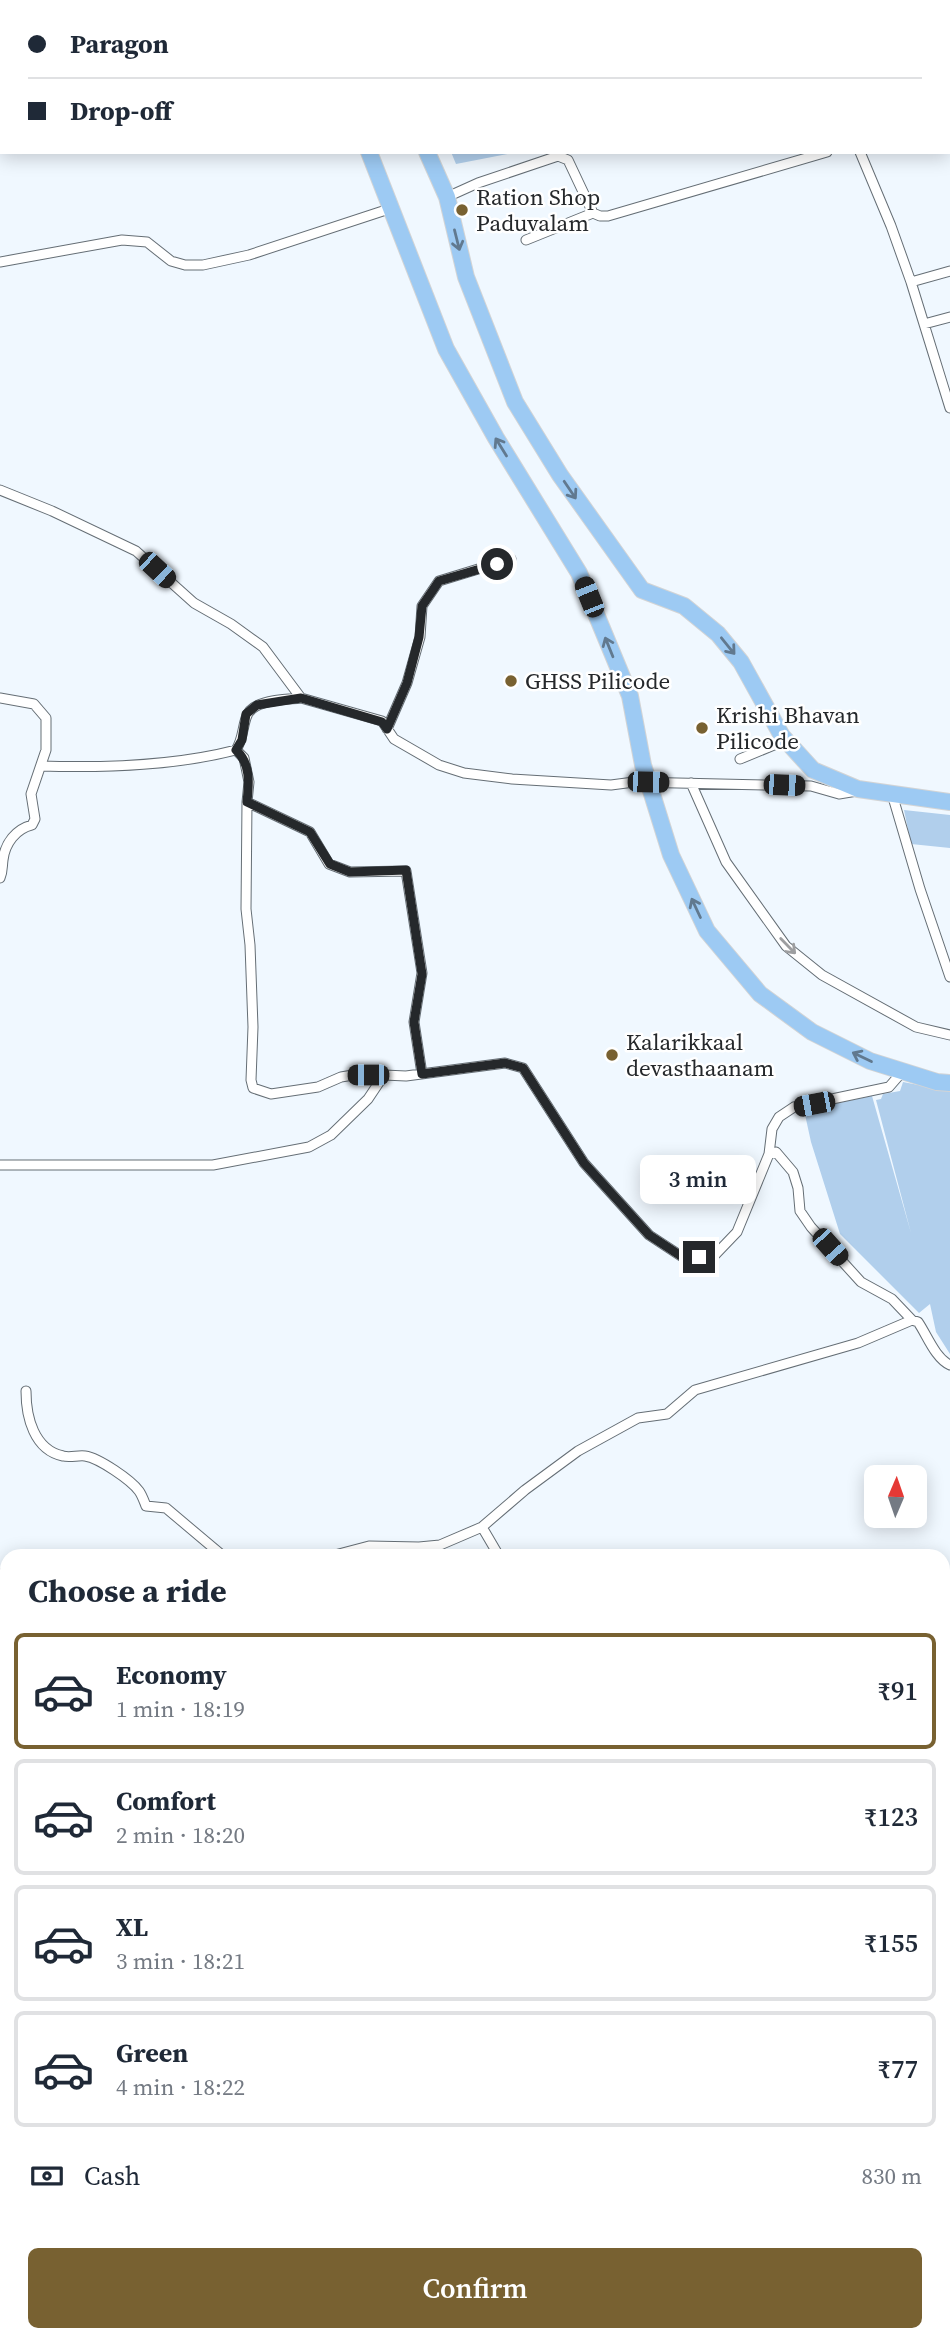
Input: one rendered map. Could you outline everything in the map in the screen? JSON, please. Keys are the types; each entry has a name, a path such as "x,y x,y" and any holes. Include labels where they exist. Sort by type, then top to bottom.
{"highway":[{"path":"370,154 446,349 496,438 579,573 630,696 643,765 671,855 707,930 760,994 812,1032 870,1061 950,1083"},
{"path":"428,154 447,197 471,289 515,402 588,517 642,590 684,606 718,634 741,662 782,736 813,770 858,789 950,802"}],"street":[{"path":"447,197 478,183 558,156 568,160 593,213 608,216 820,154"},
{"path":"861,154 911,282 950,408"},
{"path":"0,262 122,240 147,242 171,261 185,265 203,265 249,255 389,209"},
{"path":"526,240 593,213"},
{"path":"911,282 950,271"},
{"path":"924,324 950,317"},
{"path":"0,490 52,511 136,551 194,603 231,624 263,647 301,698"},
{"path":"387,729 407,683 419,637 422,606 439,581 510,559"},
{"path":"0,698 34,704 46,718 46,750 31,794 35,819 32,825 21,828 12,837 3,859 0,878"},
{"path":"41,766 118,765 205,757 236,750 242,740 246,714 257,705 301,698 382,722 394,739 439,765 464,773 598,784 648,782 811,786 839,794 857,792 858,789"},
{"path":"740,759 779,743 782,736"},
{"path":"236,750 244,758 250,782 247,802 246,909 253,1027 253,1088 271,1094 318,1087 353,1075 422,1074 505,1063 523,1068 584,1163 649,1235 684,1258 713,1257 737,1232 769,1154 772,1129 779,1117 794,1107 889,1087 902,1071"},
{"path":"691,783 726,862 786,946 822,975 916,1027 950,1035"},
{"path":"892,794 950,977"},
{"path":"247,802 310,832 330,864 350,872 406,870 422,974 414,1022 422,1074"},
{"path":"0,1165 213,1165 309,1147 331,1135 368,1099 384,1075"},
{"path":"769,1154 776,1152 793,1172 800,1211 811,1227 861,1282 892,1299 912,1320 918,1322 939,1355 950,1365"},
{"path":"358,1549 369,1546 440,1545 482,1527 525,1490 578,1451 638,1418 667,1413 695,1390 859,1343 912,1320"},
{"path":"26,1391 26,1408 35,1433 44,1447 64,1456 86,1456 126,1478 140,1492 146,1506 166,1508 215,1549"},
{"path":"482,1527 495,1549"}],"shaded area":[{"path":"452,154 508,154 456,164"},
{"path":"904,810 950,815 950,848 911,844"},
{"path":"903,1082 950,1091 950,1354 936,1332 930,1304 919,1313 840,1234 811,1142 804,1110 872,1096 911,1233 876,1100 881,1099 883,1094 900,1091"}],"place":[{"name":"Ration Shop Paduvalam","path":"462,210"},
{"name":"GHSS Pilicode","path":"511,681"},
{"name":"Krishi Bhavan Pilicode","path":"702,728"},
{"name":"Kalarikkaal devasthaanam","path":"612,1055"}],"route":[{"path":"497,564 439,581 422,606 419,637 407,683 387,729 382,722 301,698 257,705 246,714 242,740 236,750 244,758 250,782 247,802 310,832 330,864 350,872 406,870 422,974 414,1022 422,1074 505,1063 523,1068 584,1163 649,1235 684,1258 699,1257"}]}
